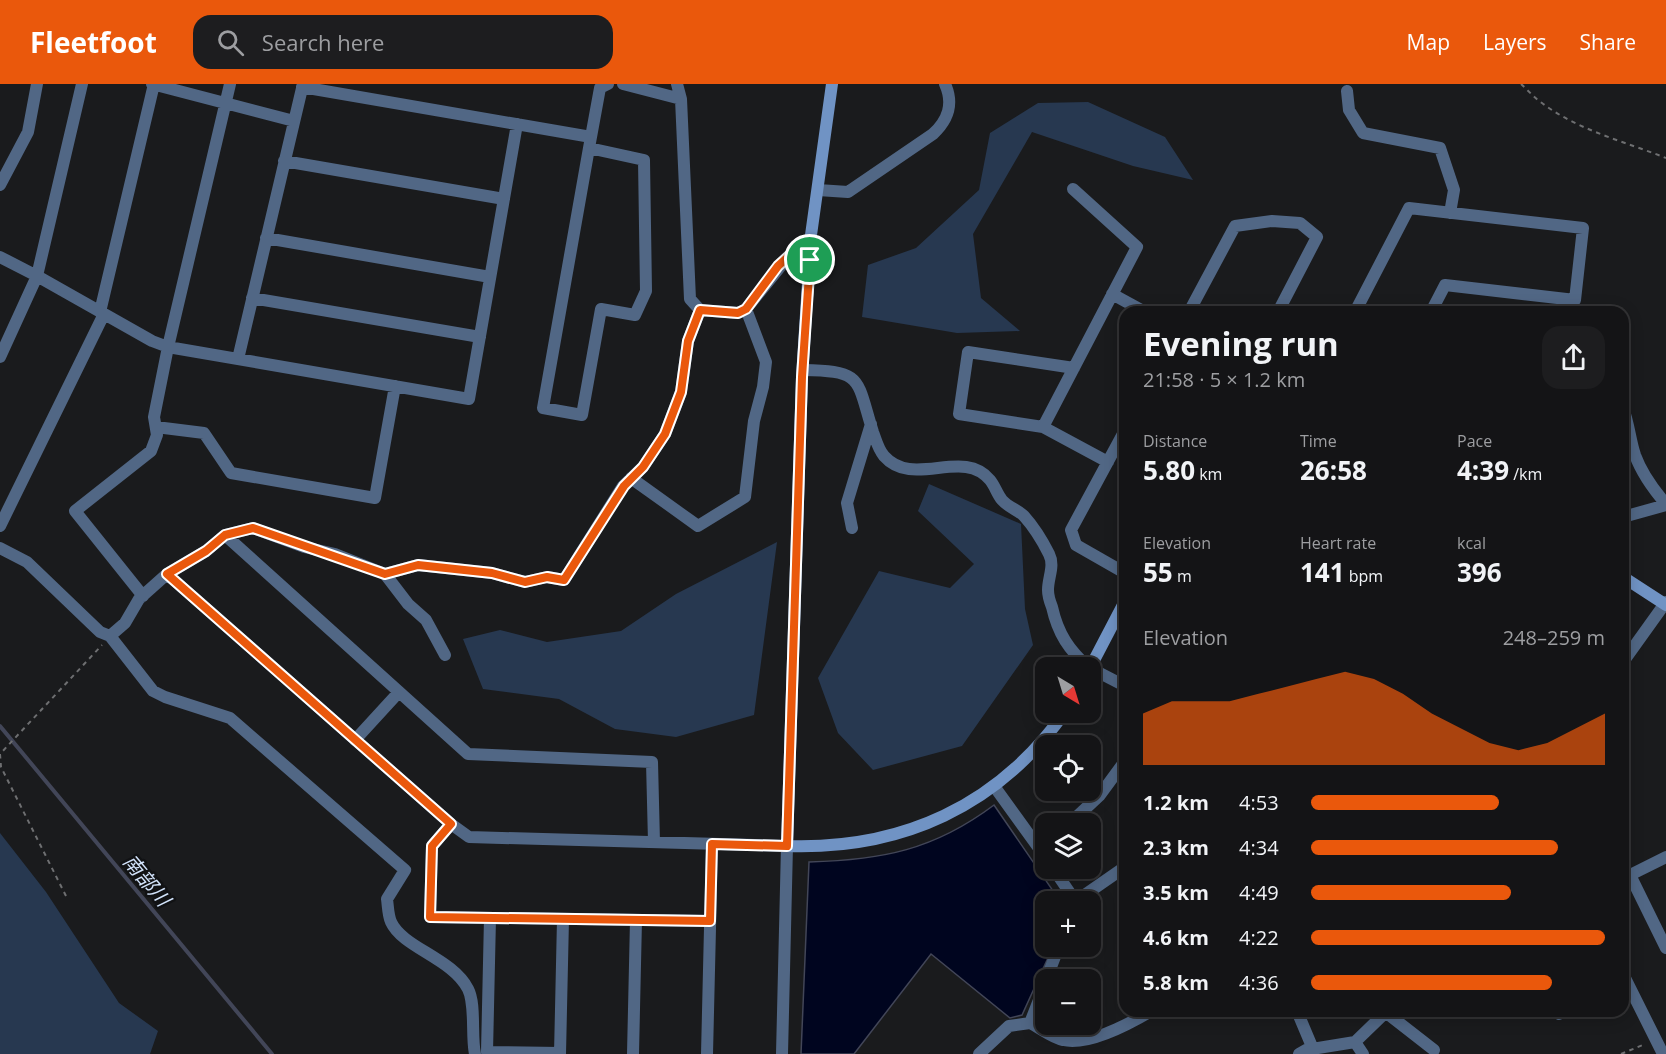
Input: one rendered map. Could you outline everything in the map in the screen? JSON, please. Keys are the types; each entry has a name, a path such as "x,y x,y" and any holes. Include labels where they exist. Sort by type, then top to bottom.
{"street":[{"path":"0,185 28,132 37,84"},
{"path":"0,357 37,276 82,84"},
{"path":"0,526 102,313 153,84 294,120"},
{"path":"143,596 75,511 151,451 157,435 154,417 168,347 230,84"},
{"path":"238,359 302,86 518,124 590,143 644,160 646,291 634,315 600,309 582,415 543,408 590,143 600,88 608,84"},
{"path":"622,84 681,99"},
{"path":"677,84 681,99 690,299 700,310 738,313 746,309 778,266 789,256 810,260"},
{"path":"782,1054 803,370 810,260 832,84"},
{"path":"818,190 848,192 933,134 945,123 949,109 950,98 945,84"},
{"path":"1347,91 1349,110 1363,133 1440,148 1454,190 1450,213"},
{"path":"0,257 152,341 168,347 469,399 518,124"},
{"path":"285,161 504,199"},
{"path":"1043,427 1137,247 1073,189"},
{"path":"1358,306 1409,208 1583,228 1575,300 1445,285 1434,306"},
{"path":"1192,306 1235,226 1272,221 1300,223 1317,237 1281,306"},
{"path":"266,238 490,277"},
{"path":"1112,294 1134,306"},
{"path":"252,298 480,337"},
{"path":"631,478 698,526 745,497 754,421 763,387 766,362 746,309"},
{"path":"385,574 418,565 492,573 525,582 547,577 564,580 624,486 643,467 665,434 681,392 688,341 700,310"},
{"path":"1074,368 968,352 959,414 1043,427 1108,462"},
{"path":"803,370 838,371 850,376 859,385 878,446 885,457 895,465 911,470 967,466 979,471 990,480 1000,498 1023,515 1050,555 1053,566 1048,592 1061,636 1078,657"},
{"path":"156,427 204,433 231,473 375,498 395,386"},
{"path":"852,528 847,503 871,424"},
{"path":"1629,425 1629,455 1647,482 1666,504 1629,515"},
{"path":"1119,441 1071,530 1076,545 1119,570"},
{"path":"110,636 125,623 143,596 167,574 206,551 225,535 253,528 385,574 408,604 426,620 445,655"},
{"path":"225,535 468,754 652,762 654,842"},
{"path":"0,548 27,562 100,632 110,636 153,691 231,718 405,870 387,899 391,923 405,937 452,968 462,978 470,992 475,1054"},
{"path":"167,574 451,824 469,837 818,847 844,844 914,830 954,811 994,786 1047,737 1057,723"},
{"path":"1629,581 1666,603 1629,654"},
{"path":"1096,657 1119,612"},
{"path":"1101,674 1119,683"},
{"path":"356,740 399,692"},
{"path":"1081,813 1100,795 1119,769"},
{"path":"994,786 1035,837"},
{"path":"451,824 432,846 430,917 710,921"},
{"path":"707,1054 712,844"},
{"path":"1666,857 1630,875 1666,948"},
{"path":"1093,891 1119,876"},
{"path":"490,918 487,1052 560,1054 563,919"},
{"path":"633,1054 636,920"},
{"path":"1629,989 1663,1054"},
{"path":"1030,1023 1035,1010"},
{"path":"979,1054 1009,1026 1030,1023 1063,1040 1084,1041 1141,1017"},
{"path":"1299,1017 1313,1049"},
{"path":"1299,1054 1313,1049 1355,1042 1380,1017"},
{"path":"1393,1017 1434,1050"},
{"path":"1355,1042 1363,1054"}],"path":[{"path":"1521,84 1542,104 1596,133 1631,143 1652,154 1666,158"},
{"path":"66,896 1,767 0,754 110,636"},
{"path":"1621,1054 1656,1040"}],"shaded area":[{"path":"1088,102 1165,137 1193,180 1133,166 1032,132 973,234 981,298 1020,331 957,333 862,317 868,265 916,248 979,190 990,133 1038,103"},
{"path":"929,484 1021,524 1025,609 1033,645 962,746 873,770 838,733 818,678 879,571 950,588 974,564 918,511"},
{"path":"777,542 754,715 676,737 615,729 559,699 483,689 463,639 500,630 547,642 621,631 676,594"},
{"path":"994,805 1035,865 1035,879 1045,879 1053,891 1035,891 1035,957 1048,957 1043,969 1035,969 1035,986 1022,1015 1010,1018 931,954 854,1054 801,1054 809,862 860,859 906,850 950,833"},
{"path":"0,833 46,892 119,1003 158,1031 150,1054 0,1054"}],"waterway":[{"name":"南部川","path":"0,726 272,1054"}],"route":[{"path":"789,256 810,260 802,377 787,846 712,844 710,921 430,917 432,846 451,824 167,574 206,551 225,535 253,528 304,547 334,554 369,570 385,574 418,565 492,573 525,582 547,577 564,580 624,486 643,467 665,434 681,392 688,341 700,310 738,313 746,309 778,266 789,256"}]}
